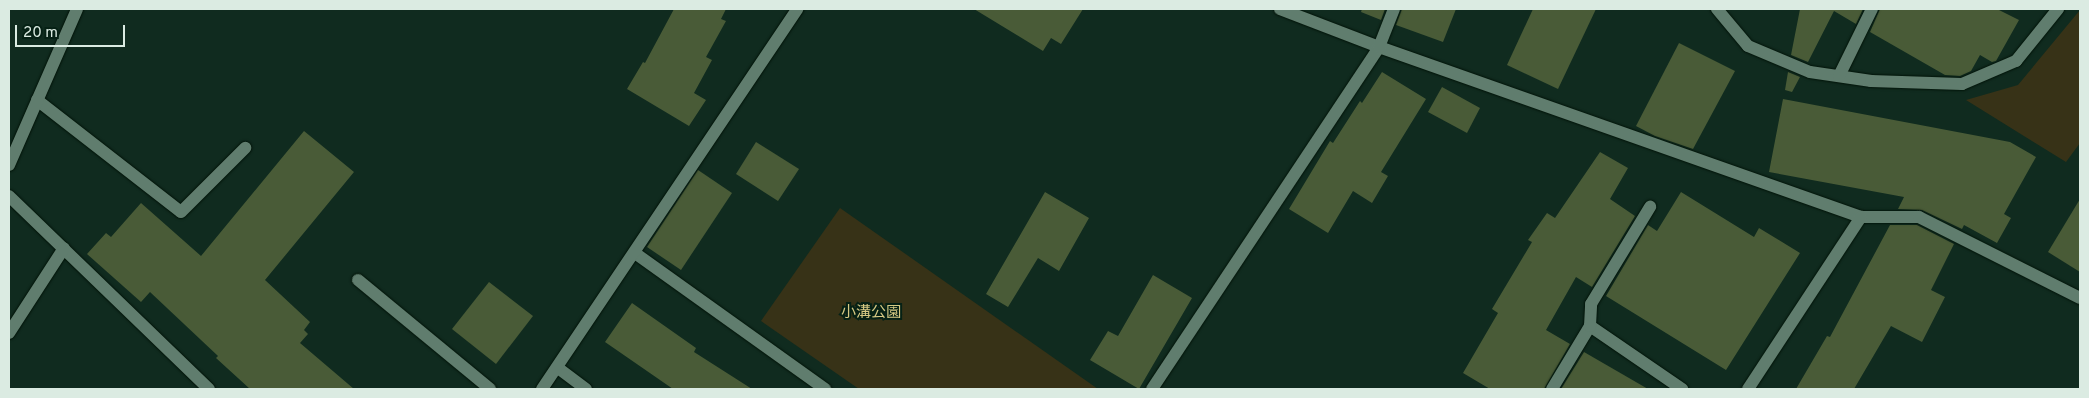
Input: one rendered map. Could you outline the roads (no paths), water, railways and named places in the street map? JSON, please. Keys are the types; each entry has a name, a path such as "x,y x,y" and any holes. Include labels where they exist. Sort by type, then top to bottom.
{"street":[{"path":"9,165 77,9"},
{"path":"542,389 558,368 797,9"},
{"path":"1280,9 1379,47 1861,217 1919,217 2080,298"},
{"path":"1152,389 1379,47 1394,9"},
{"path":"1717,9 1748,46 1810,72 1871,81 1962,84 2016,61 2058,9"},
{"path":"1839,76 1872,9"},
{"path":"37,100 181,212 245,148"},
{"path":"9,196 209,389"},
{"path":"1552,389 1590,326 1591,304 1650,207"},
{"path":"1748,389 1861,217"},
{"path":"9,333 64,248"},
{"path":"635,252 825,389"},
{"path":"358,280 490,389"},
{"path":"1590,326 1682,389"},
{"path":"558,368 586,389"}],"park label":[{"name":"小溝公園","path":"871,314"}]}
